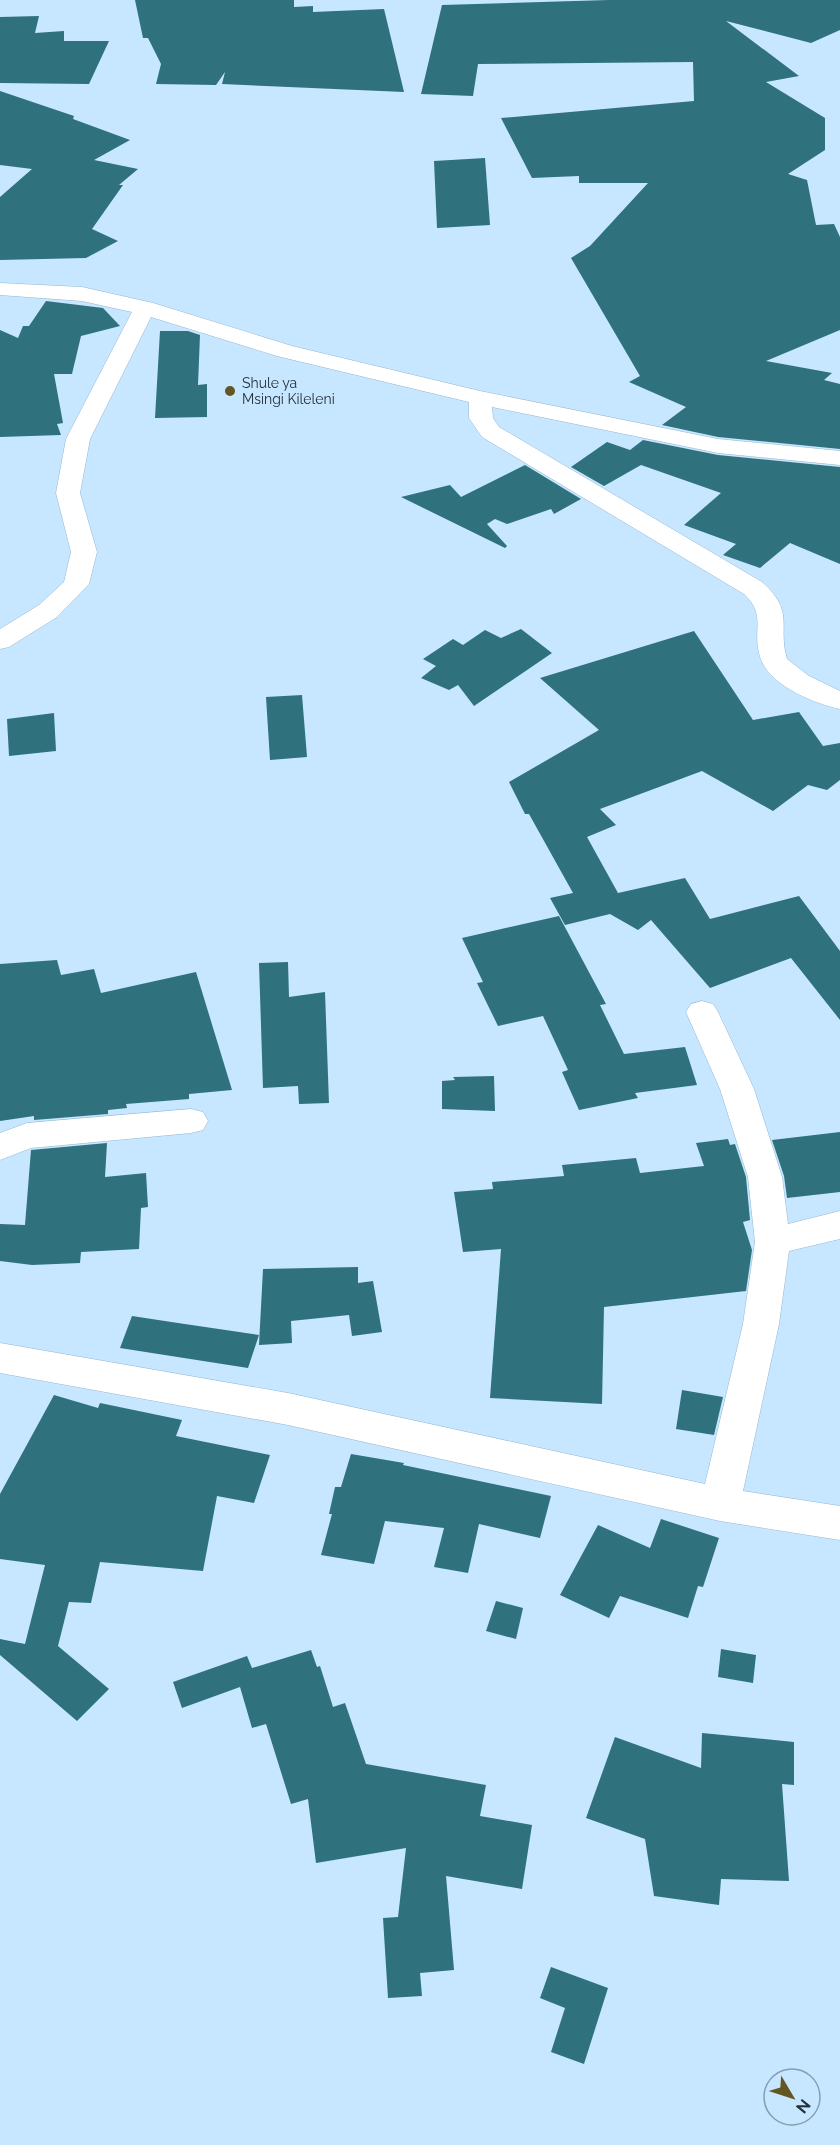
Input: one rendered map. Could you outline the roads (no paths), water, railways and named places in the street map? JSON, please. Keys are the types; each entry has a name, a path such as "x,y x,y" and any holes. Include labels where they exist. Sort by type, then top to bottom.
{"street":[{"path":"0,289 82,294 145,308 285,351 480,398 718,446 840,458"},
{"path":"0,641 48,611 76,584 84,552 68,493 78,439 145,308"},
{"path":"480,398 481,418 490,432 753,588 767,602 772,617 771,643 777,665 802,683 840,701"},
{"path":"702,1012 737,1089 765,1177 773,1242 761,1324 720,1504"},
{"path":"0,1147 27,1136 191,1121"},
{"path":"773,1242 840,1224"},
{"path":"0,1358 288,1409 720,1504 840,1523"}],"place":[{"name":"Shule ya Msingi Kileleni","path":"230,391"}]}
